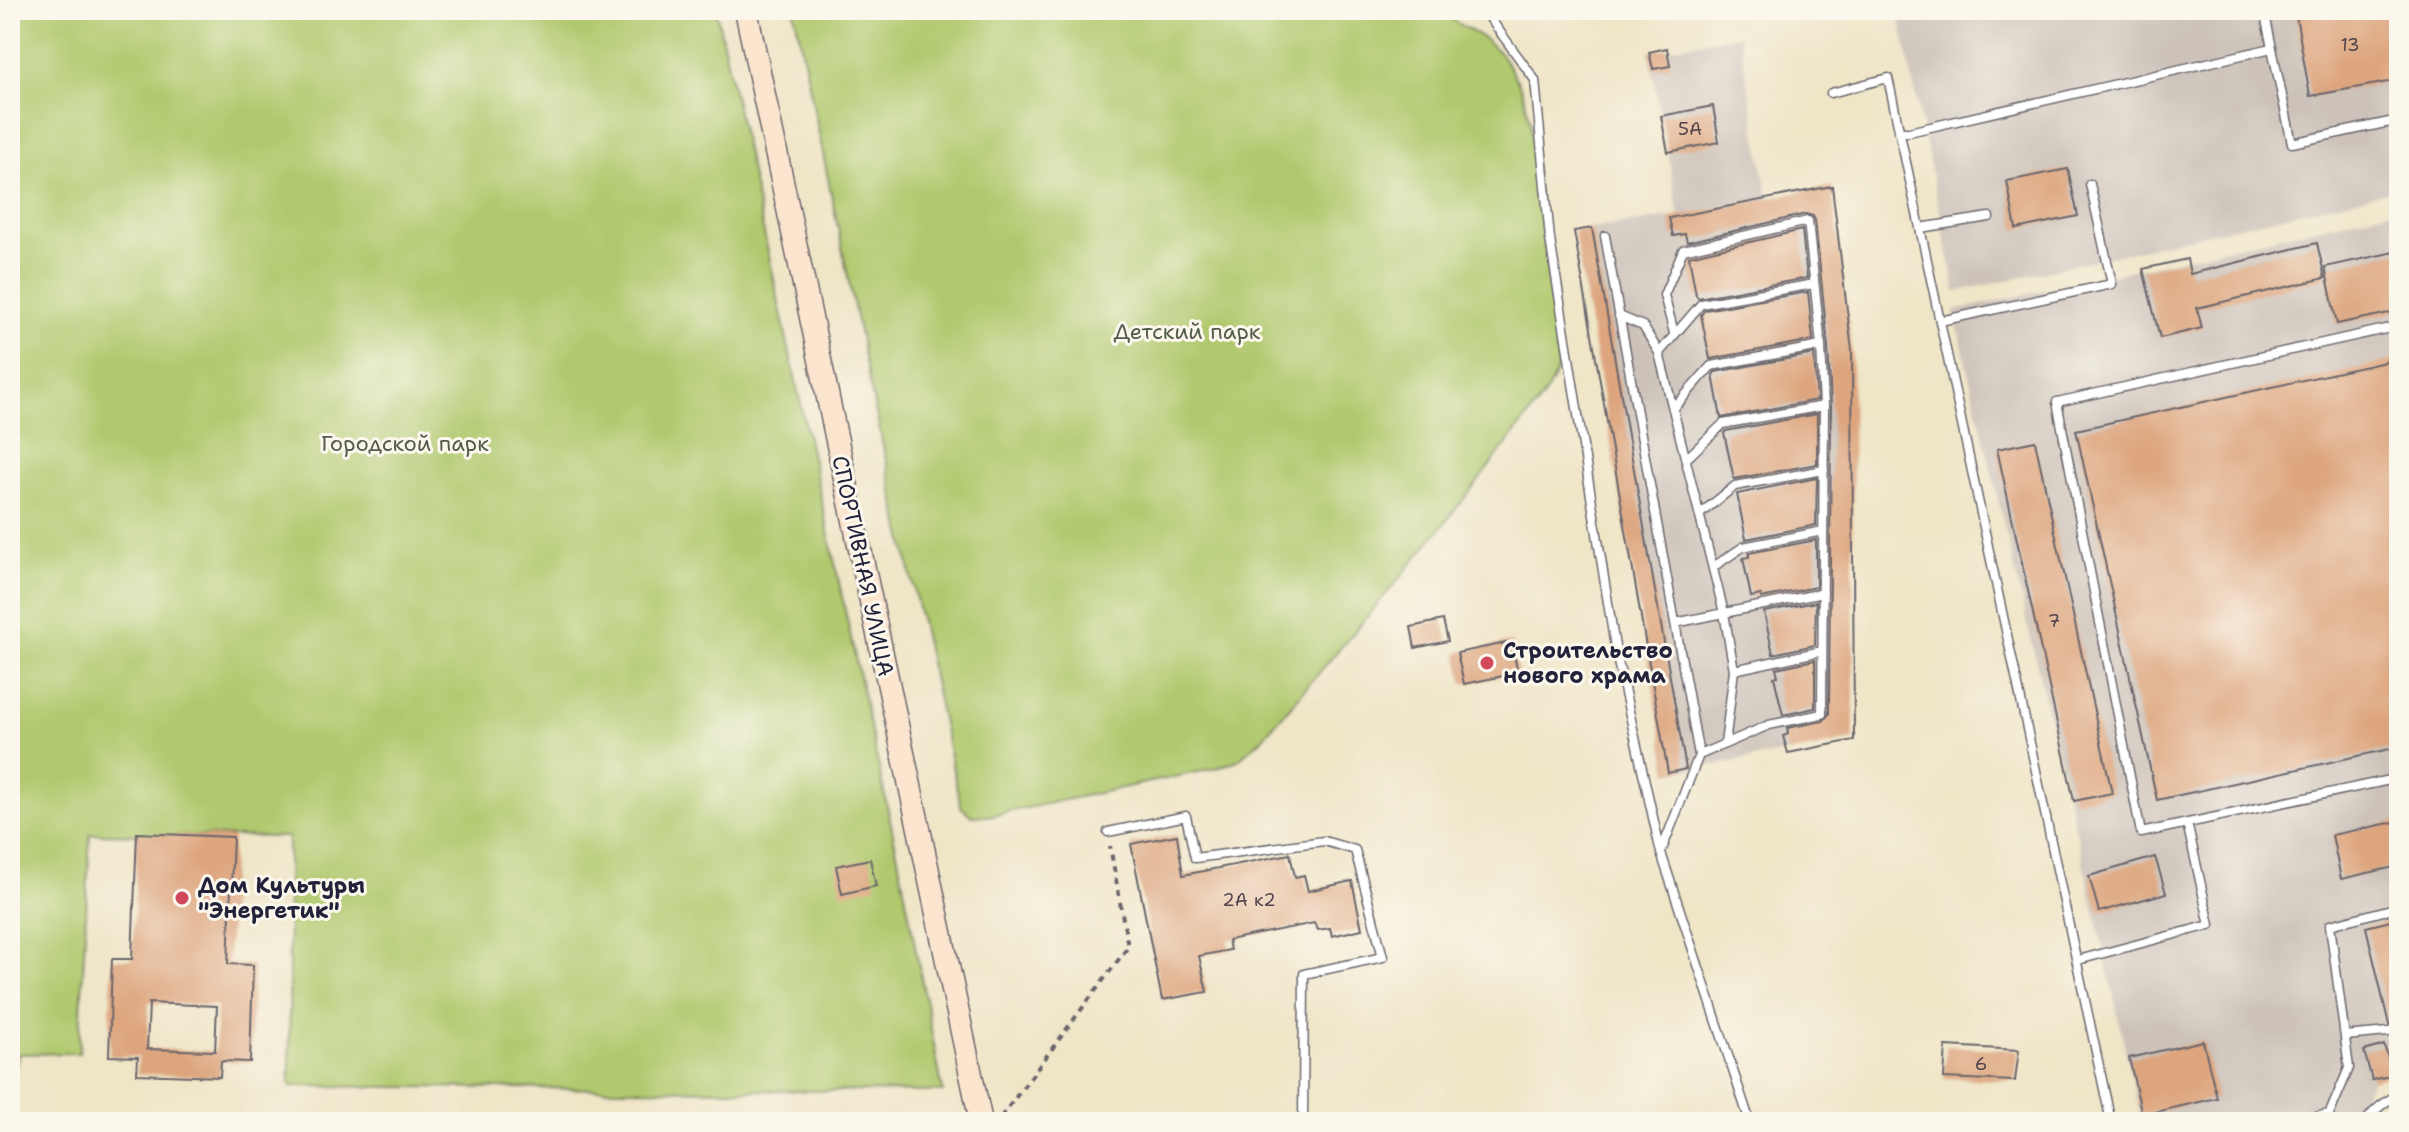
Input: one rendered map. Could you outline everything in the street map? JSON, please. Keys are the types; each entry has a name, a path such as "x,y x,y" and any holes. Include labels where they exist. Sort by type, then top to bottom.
{"street":[{"name":"СПОРТИВНАЯ УЛИЦА","path":"746,10 981,1122"}],"lane":[{"path":"1484,10 1535,80 1550,239 1616,653 1661,853 1750,1122"},
{"path":"2264,10 2292,143 2399,120"},
{"path":"1899,132 2272,48"},
{"path":"1831,93 1888,78 2111,1122"},
{"path":"1940,321 2112,284 2090,184"},
{"path":"1920,228 1989,217"},
{"path":"1674,333 1664,295 1683,250 1808,221 1824,406 1822,714 1769,725 1699,755"},
{"path":"1605,236 1699,755 1661,853"},
{"path":"1659,353 1701,304 1814,284"},
{"path":"1619,316 1643,326 1659,353 1700,514 1734,670 1725,744"},
{"path":"2399,326 2057,402 2141,833 2399,778"},
{"path":"1673,409 1711,366 1821,346"},
{"path":"1686,459 1723,424 1824,406"},
{"path":"1700,514 1735,486 1824,470"},
{"path":"1713,567 1743,547 1823,531"},
{"path":"1675,623 1823,593"},
{"path":"1734,670 1822,651"},
{"path":"1108,832 1186,816 1195,858 1324,841 1355,850 1383,957 1304,974 1303,1122"},
{"path":"2078,960 2210,925 2187,823"},
{"path":"2293,1122 2328,1118 2349,1068 2330,925 2399,907"},
{"path":"2345,1036 2399,1031"},
{"path":"2366,1122 2369,1116 2399,1095"}],"path":[{"path":"997,1122 1128,947 1108,832"}],"shaded area":[{"path":"1898,10 2399,10 2399,189 1956,292"},
{"path":"1739,35 1768,198 1832,186 1852,351 1854,740 1668,773 1574,231 1679,216 1649,52"},
{"path":"2399,209 2399,1073 2372,1080 2345,1122 2141,1122 1954,311"}],"green space":[{"name":"Городской парк","path":"10,10 716,10 898,857 943,1092 290,1086 288,837 90,834 79,1053 18,1054 10,1102"},
{"name":"Детский парк","path":"794,10 1435,10 1485,39 1502,55 1518,82 1530,122 1558,361 1552,380 1532,411 1420,553 1262,739 1238,760 1217,768 988,816 972,816 961,807 868,376"}],"building":[{"path":"2295,10 2399,10 2399,80 2310,96"},
{"path":"1667,48 1670,66 1653,69 1649,52"},
{"path":"1713,106 1719,142 1668,152 1661,116"},
{"path":"2068,169 2078,216 2016,229 2007,181"},
{"path":"1832,186 1852,351 1854,740 1788,753 1783,736 1788,734 1787,728 1823,721 1829,714 1831,406 1815,220 1806,214 1687,242 1685,234 1673,236 1669,218"},
{"path":"1592,228 1686,769 1668,773 1574,231"},
{"path":"1802,230 1807,278 1698,298 1696,295 1689,256"},
{"path":"2317,243 2325,278 2197,308 2202,328 2160,338 2143,269 2187,259 2190,274"},
{"path":"2399,251 2399,311 2337,324 2325,267"},
{"path":"1808,292 1813,340 1710,359 1701,315 1705,310"},
{"path":"1814,354 1817,400 1721,418 1715,372"},
{"path":"2399,359 2399,747 2157,800 2076,430"},
{"path":"1817,414 1817,464 1734,479 1726,431"},
{"path":"2035,441 2112,793 2074,801 1997,449"},
{"path":"1817,478 1816,525 1746,539 1737,494"},
{"path":"1816,540 1816,587 1761,598 1761,595 1751,597 1743,558 1749,557 1749,553"},
{"path":"1816,602 1815,645 1773,654 1764,612"},
{"path":"1443,620 1448,641 1415,648 1411,627"},
{"name":"Строительство нового храма","path":"1511,642 1518,673 1464,684 1457,653"},
{"path":"1815,660 1815,708 1783,715 1774,677 1778,676 1776,668"},
{"path":"2399,821 2399,866 2341,879 2332,835"},
{"name":"Дом Культуры \"Энергетик\"","path":"137,833 233,837 228,964 253,965 250,1062 221,1061 220,1077 137,1074 138,1057 109,1056 112,959 132,959","holes":["149,1003 217,1006 215,1051 147,1049"]},
{"path":"1177,835 1183,875 1290,854 1295,877 1304,875 1308,891 1352,881 1362,929 1332,936 1330,928 1318,930 1314,923 1228,940 1230,950 1199,956 1207,992 1162,1000 1131,844"},
{"path":"2155,857 2166,893 2099,912 2089,876"},
{"path":"870,859 876,886 842,894 836,866"},
{"path":"2399,919 2399,1024 2389,1025 2366,927"},
{"path":"2203,1041 2217,1098 2142,1115 2129,1058"},
{"path":"2384,1045 2393,1075 2372,1080 2364,1051"},
{"path":"1946,1046 2019,1050 2015,1081 1944,1078"}],"place":[{"name":"Строительство нового храма","path":"1487,663"},
{"name":"Дом Культуры \"Энергетик\"","path":"182,898"}]}
